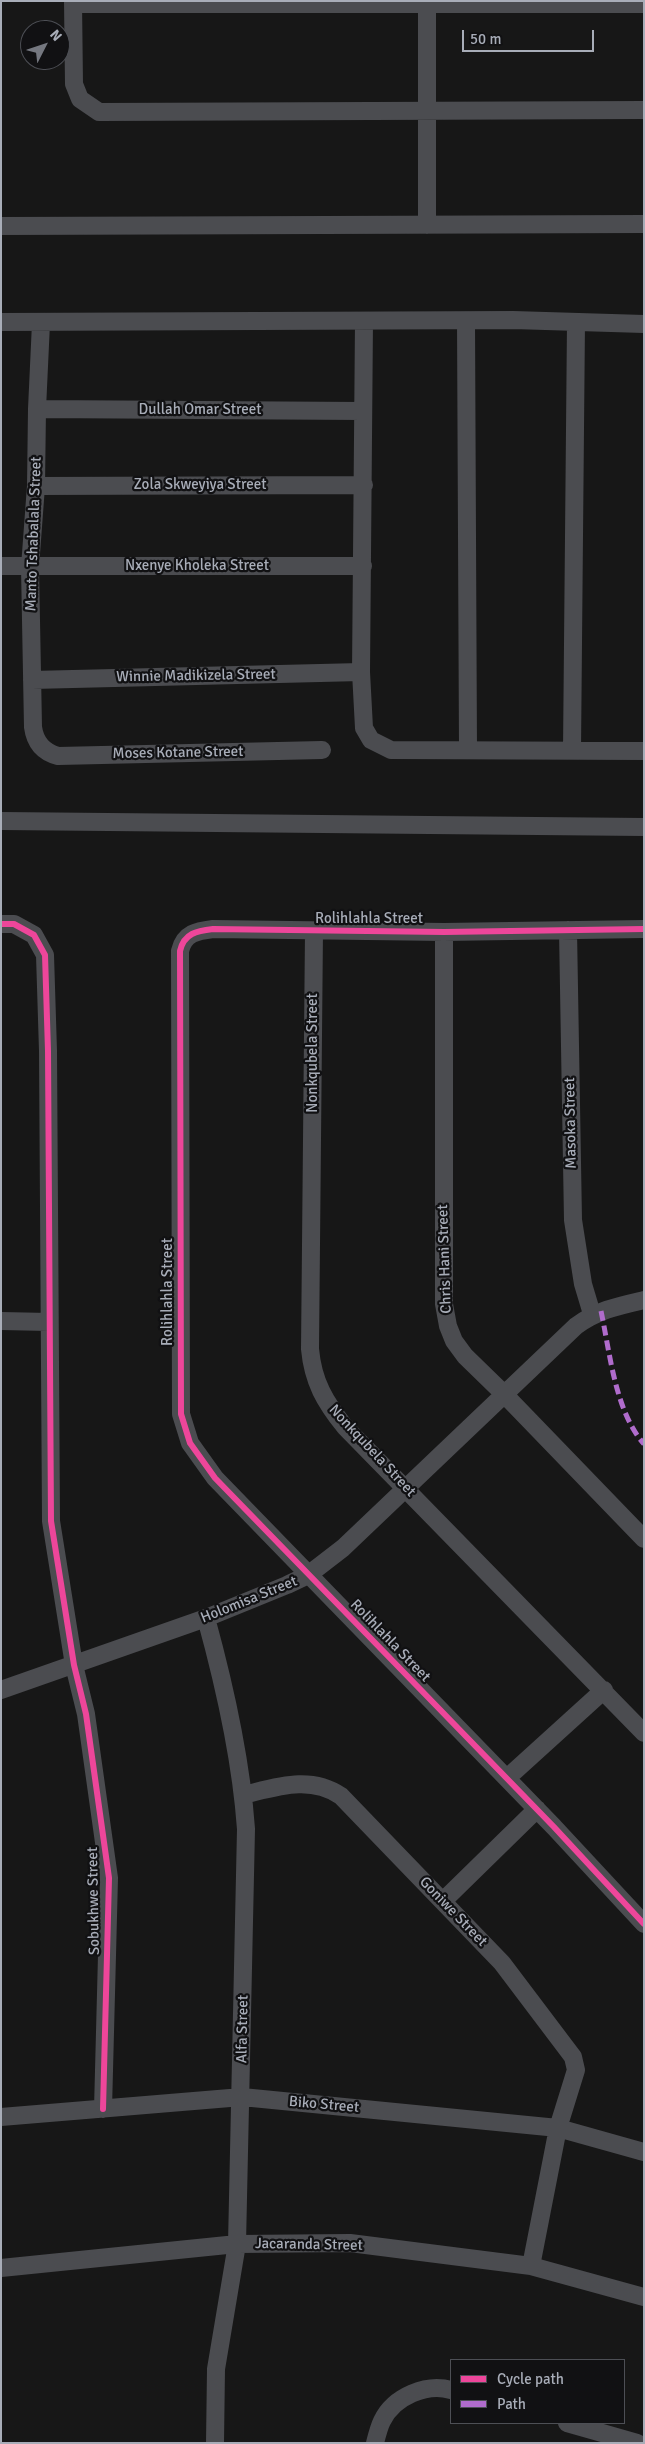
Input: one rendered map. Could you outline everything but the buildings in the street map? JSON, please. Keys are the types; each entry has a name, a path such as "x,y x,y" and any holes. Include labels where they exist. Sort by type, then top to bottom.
{"street":[{"path":"644,4 73,3 74,84 80,99 98,112 644,110"},
{"path":"427,3 427,225"},
{"path":"1,226 644,224"},
{"path":"364,321 364,485 360,672 364,728 371,740 391,750 644,751"},
{"path":"466,321 468,750"},
{"path":"1,322 466,321 644,324"},
{"path":"572,750 576,322"},
{"name":"Manto Tshabalala Street","path":"39,744 33,726 30,566 36,486 36,409 41,323"},
{"name":"Dullah Omar Street","path":"36,409 363,411"},
{"name":"Zola Skweyiya Street","path":"36,486 364,485"},
{"name":"Nxenye Kholeka Street","path":"1,566 363,566"},
{"name":"Winnie Madikizela Street","path":"32,680 360,672"},
{"name":"Moses Kotane Street","path":"39,744 46,751 58,756 322,750"},
{"path":"1,821 644,828"},
{"name":"Sobukhwe Street","path":"1,924 14,924 34,935 45,955 48,1061 48,1322 51,1522 74,1665 86,1714 109,1878 103,2109"},
{"name":"Rolihlahla Street","path":"644,930 444,932 212,929 194,932 184,940 180,951 181,1414 190,1443 210,1472 537,1809 644,1924"},
{"name":"Masoka Street","path":"568,930 573,1220 583,1284 592,1314"},
{"name":"Nonkqubela Street","path":"314,931 312,1367 320,1392 328,1406 345,1427 644,1733"},
{"name":"Chris Hani Street","path":"444,932 444,1304 448,1326 454,1341 465,1356 504,1393 644,1539"},
{"name":"Holomisa Street","path":"1,1690 206,1618 308,1575 343,1548 546,1353 592,1314 608,1308 644,1300"},
{"path":"1,1321 48,1322"},
{"name":"Alfa Street","path":"206,1618 221,1674 244,1795 246,1829 242,2097 237,2244 216,2369 215,2443"},
{"path":"507,1778 604,1690"},
{"name":"Goniwe Street","path":"244,1795 296,1783 321,1785 332,1789 351,1805 502,1963 573,2057 576,2070 558,2128 531,2266"},
{"path":"442,1901 537,1809"},
{"name":"Biko Street","path":"1,2117 242,2097 558,2128 644,2152"},
{"name":"Jacaranda Street","path":"1,2268 237,2244 350,2242 531,2266 644,2296"},
{"path":"375,2443 383,2419 395,2403 422,2389 438,2386 450,2390"},
{"path":"570,2424 637,2443"}],"marked path":[{"path":"601,1311 620,1398 634,1431 644,1444"}],"cycle path":[{"path":"1,924 14,924 34,935 45,955 48,1051 51,1521 74,1665 86,1714 109,1878 103,2109"},
{"path":"644,929 444,932 213,929 192,934 185,940 180,951 181,1414 190,1443 215,1478 554,1827 644,1924"}]}
